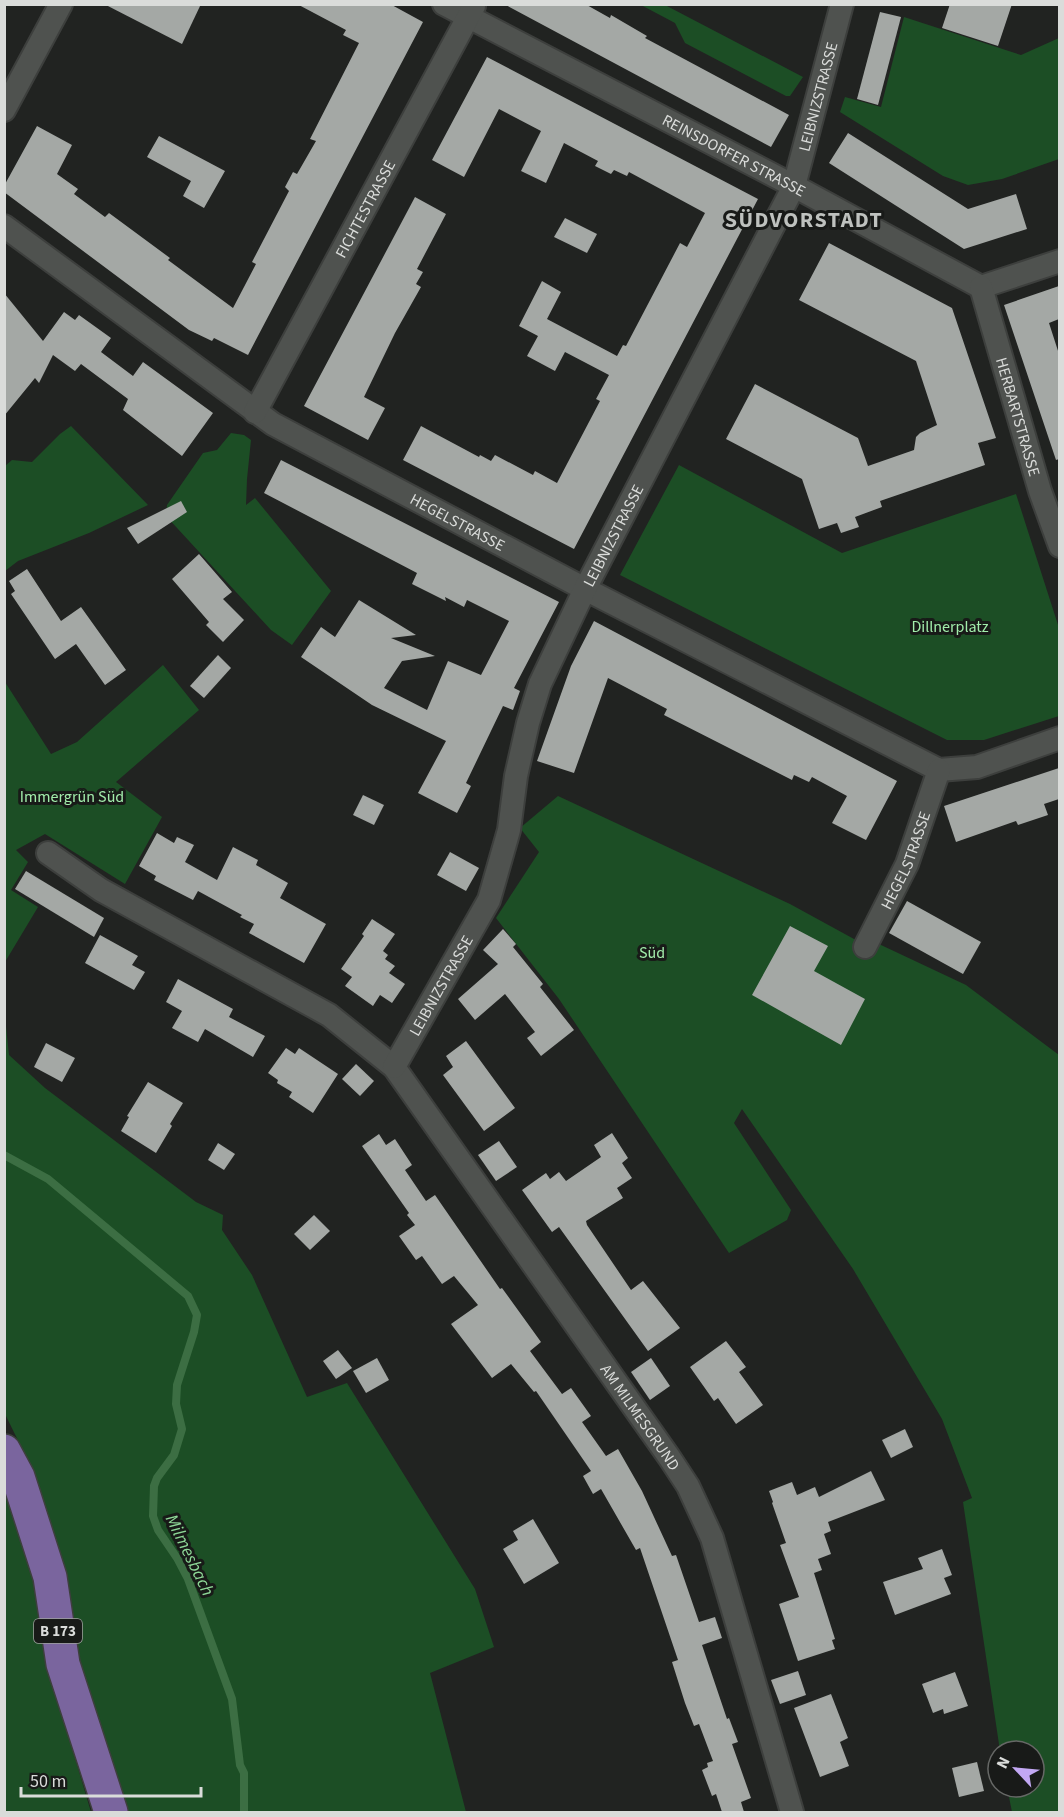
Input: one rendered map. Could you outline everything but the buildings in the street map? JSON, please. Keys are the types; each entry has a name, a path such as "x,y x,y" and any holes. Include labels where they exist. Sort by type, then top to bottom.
{"main road":[{"name":"B 173","path":"4,1451 18,1476 50,1577 63,1664 111,1812"}],"street":[{"path":"4,110 61,4"},
{"name":"REINSDORFER STRASSE","path":"444,4 472,11 981,287"},
{"name":"LEIBNIZSTRASSE","path":"394,1067 489,900 509,830 516,776 540,684 585,589 794,186 842,4"},
{"name":"FICHTESTRASSE","path":"255,412 472,11"},
{"name":"HEGELSTRASSE","path":"4,226 255,412 284,429 585,589 939,770 907,864 865,947"},
{"path":"981,287 1059,261"},
{"name":"HERBARTSTRASSE","path":"981,287 1040,490 1059,546"},
{"path":"939,770 977,767 1059,738"},
{"name":"AM MILMESGRUND","path":"48,853 101,890 330,1015 394,1067 688,1486 712,1538 792,1812"}],"green space":[{"path":"641,5 665,5 803,77 790,96 786,96 685,43 675,23"},
{"path":"904,17 1021,55 1059,38 1059,159 1002,179 968,185 943,176 840,112 845,97 881,107"},
{"path":"71,426 148,505 89,533 18,561 5,571 5,466 12,460 32,462"},
{"path":"231,433 244,435 251,440 246,505 255,498 331,591 292,645 271,630 166,516 167,505 203,453 217,450"},
{"name":"Dillnerplatz","path":"679,465 842,553 1016,494 1059,628 1059,716 984,740 947,740 620,575"},
{"name":"Immergrün Süd","path":"163,665 199,710 116,782 162,817 125,884 45,834 16,850 28,862 11,890 38,907 5,962 5,682 51,754 77,742"},
{"name":"Süd","path":"558,796 790,904 854,939 881,945 966,985 1059,1055 1059,1812 1012,1812 1009,1799 1046,1799 1046,1739 998,1739 963,1502 972,1498 942,1419 853,1269 742,1109 734,1123 791,1210 787,1220 729,1253 559,999 496,918 539,852 520,828"},
{"path":"4,1025 6,1026 9,1055 45,1088 196,1202 223,1215 222,1230 252,1275 307,1397 347,1383 475,1589 494,1647 430,1673 466,1812 129,1812 118,1792 79,1665 63,1571 34,1473 5,1414"},
{"path":"4,1481 36,1580 49,1670 91,1812 5,1812"}],"waterway":[{"name":"Milmesbach","path":"4,1155 48,1179 188,1296 197,1315 177,1385 176,1404 182,1429 174,1455 157,1478 154,1486 153,1516 158,1530 188,1579 232,1699 240,1765 244,1773 244,1812"}],"district":[{"name":"SÜDVORSTADT","path":"804,219"}]}
